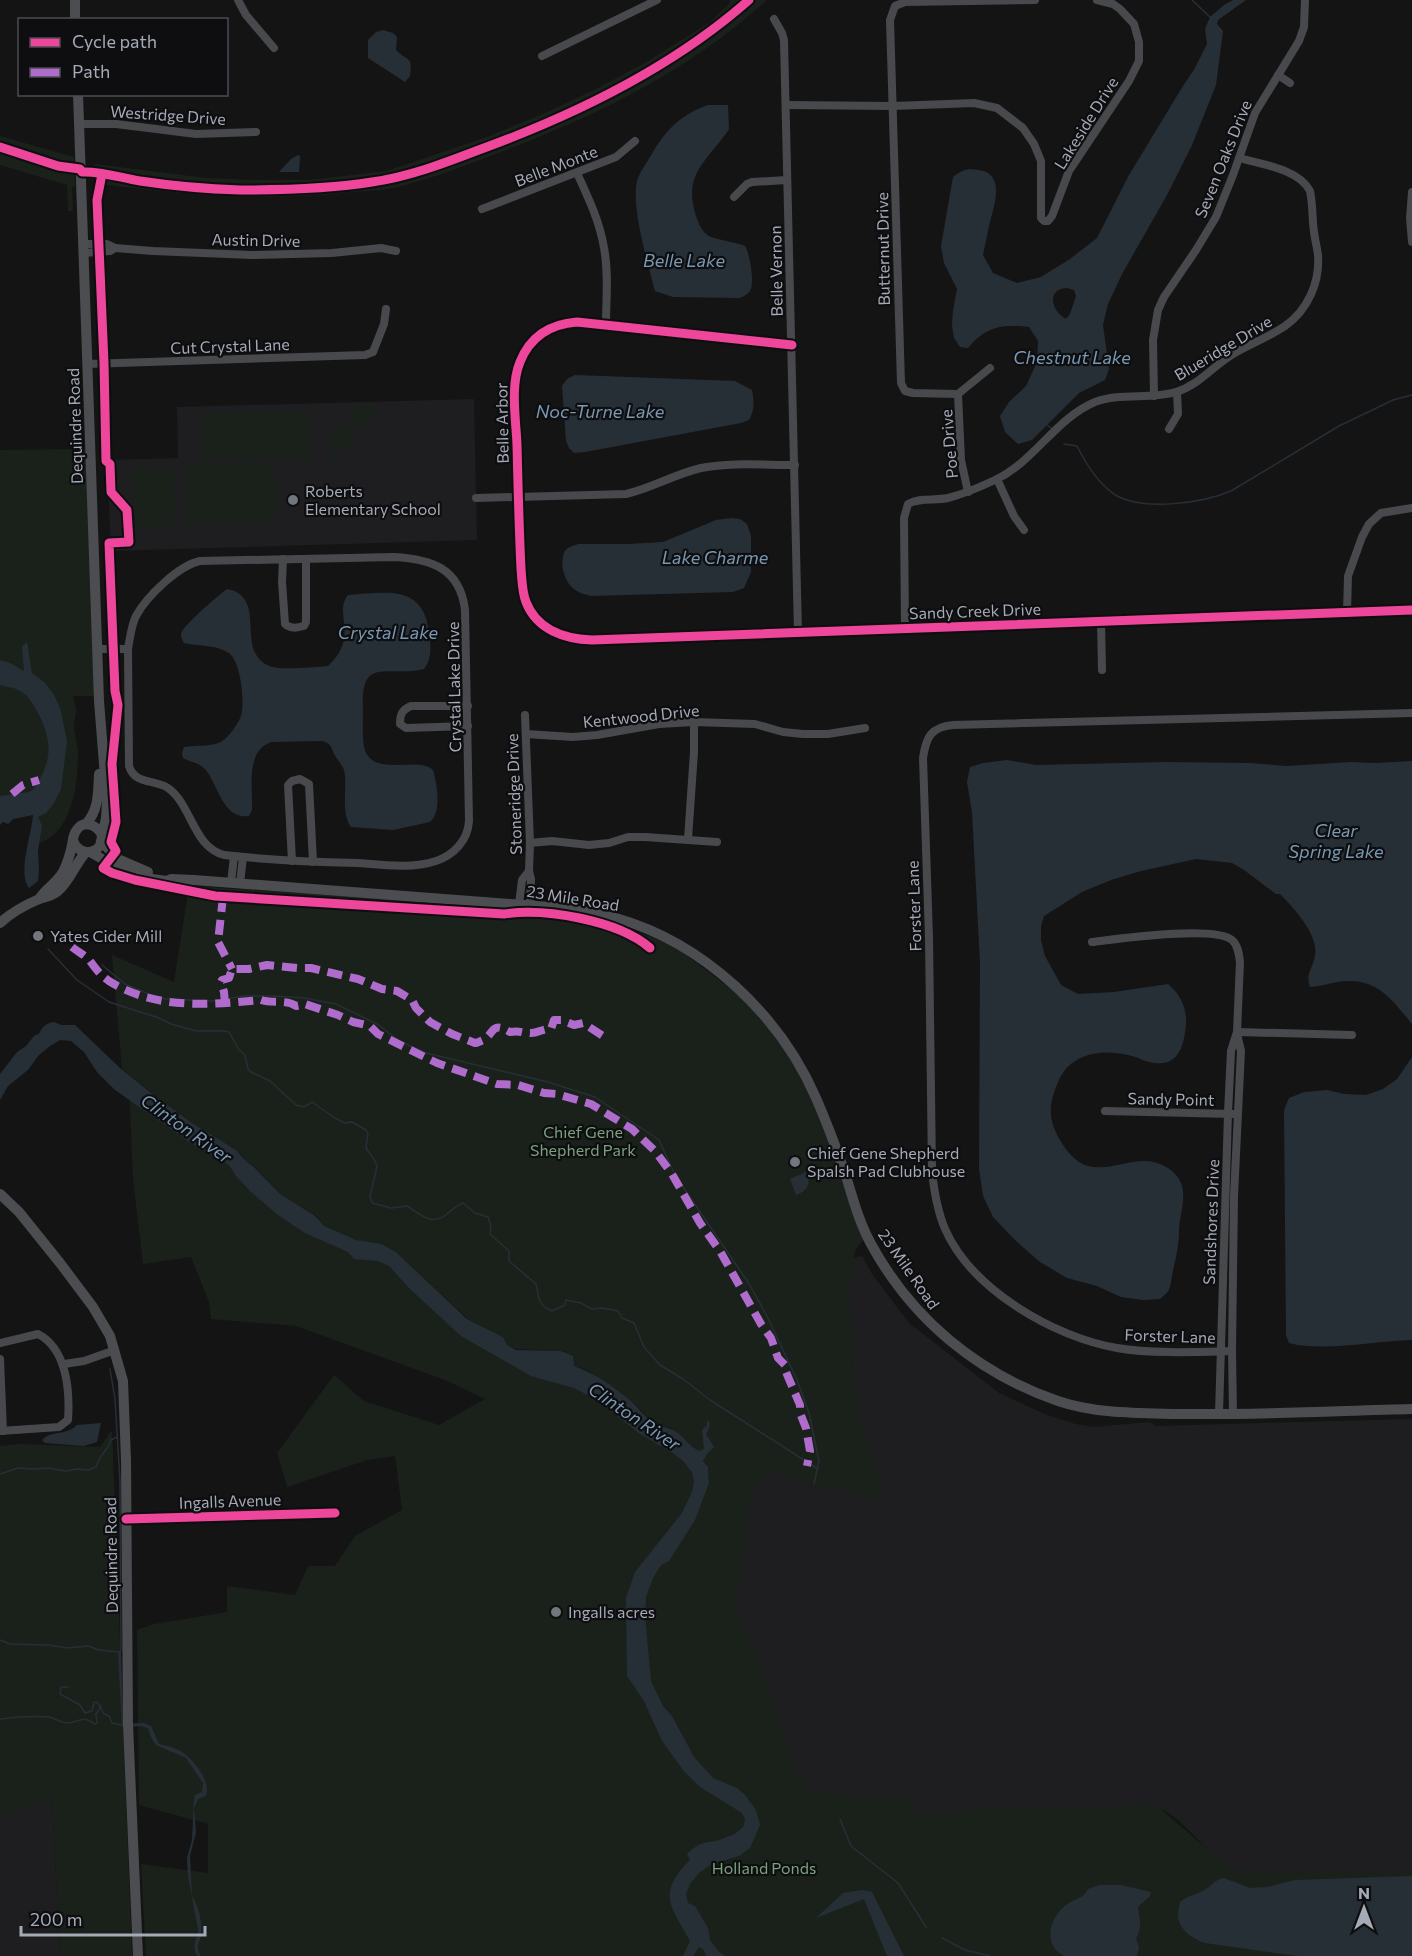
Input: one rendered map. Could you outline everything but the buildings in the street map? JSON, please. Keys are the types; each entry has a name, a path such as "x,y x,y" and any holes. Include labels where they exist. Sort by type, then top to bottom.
{"main road":[{"path":"75,0 75,18"},
{"name":"Dequindre Road","path":"78,96 97,650 102,756 107,802 102,838"},
{"name":"Dequindre Road","path":"86,824 93,816 97,805 102,756"},
{"path":"0,923 20,908 40,898 57,881 63,871 76,830 86,824 98,828 102,838 97,849 88,852 61,889 49,897 40,898"},
{"name":"23 Mile Road","path":"102,838 118,859 138,869 168,875 171,879"},
{"path":"74,840 78,848 88,852"},
{"name":"23 Mile Road","path":"88,852 134,875 153,880 236,883 525,905 602,914 646,928 687,949 716,970 745,996 784,1042 816,1097 845,1173 858,1215 871,1244 908,1298 929,1323 949,1342 973,1358 1022,1386 1086,1409 1219,1414 1412,1409"},
{"name":"Dequindre Road","path":"0,1194 19,1212 93,1307 110,1336 124,1390 129,1725 138,1956"}],"street":[{"path":"238,0 246,15 274,48"},
{"path":"542,56 657,0"},
{"name":"Butternut Drive","path":"958,394 913,393 905,391 900,380 890,20 896,6 909,2 1035,0"},
{"name":"Lakeside Drive","path":"786,105 893,106 974,103 992,106 1005,112 1027,132 1041,160 1041,218 1048,221 1069,171 1129,81 1138,61 1139,42 1134,24 1113,4 1097,0"},
{"name":"Seven Oaks Drive","path":"1155,396 1154,340 1158,310 1216,217 1255,113 1299,41 1304,27 1305,0"},
{"name":"Belle Vernon","path":"774,19 784,40 798,633"},
{"path":"1278,75 1290,83"},
{"name":"Westridge Drive","path":"79,124 116,124 196,134 256,132"},
{"name":"Belle Monte","path":"482,209 616,157 635,141"},
{"name":"Blueridge Drive","path":"905,628 904,518 908,504 915,501 948,498 997,479 1026,459 1083,408 1112,398 1155,396 1177,392 1201,379 1227,357 1285,326 1305,305 1316,282 1318,256 1309,188 1291,173 1239,158"},
{"path":"577,173 595,214 604,249 607,277 606,324"},
{"path":"734,197 743,187 752,183 787,180"},
{"path":"1412,192 1410,218 1412,242"},
{"name":"Austin Drive","path":"84,248 110,251 115,248 252,255 332,254 381,248 396,251"},
{"name":"Cut Crystal Lane","path":"87,364 365,356 373,352 384,324 386,309"},
{"name":"Belle Arbor","path":"542,624 528,607 523,590 515,390 517,369 523,355 539,334 560,324 577,322 792,345"},
{"path":"958,394 990,369"},
{"path":"1169,429 1178,414 1177,392"},
{"name":"Poe Drive","path":"958,394 961,460 968,492"},
{"path":"476,498 626,494 700,469 726,465 795,465"},
{"path":"997,479 1014,516 1024,530"},
{"path":"1347,612 1348,576 1369,524 1381,513 1412,508"},
{"name":"Crystal Lake Drive","path":"394,556 412,558 433,564 449,574 460,587 465,603 469,826 465,839 454,850 434,861 410,865 313,862 219,854 206,844 181,803 170,790 161,785 137,779 130,771 128,649 134,622 141,610 173,574 191,563 211,560 283,559 394,556"},
{"path":"283,559 285,624 296,628 304,626 306,622 306,559"},
{"name":"Sandy Creek Drive","path":"542,624 571,639 592,640 1412,610"},
{"path":"1101,621 1102,670"},
{"path":"97,650 128,649"},
{"path":"468,706 411,706 404,709 400,716 400,724 406,728 468,726"},
{"name":"Forster Lane","path":"1232,1351 1128,1350 1086,1341 1054,1329 1019,1309 972,1268 945,1229 937,1203 932,1171 929,937 923,758 925,743 933,732 942,726 953,725 1412,713"},
{"name":"Stoneridge Drive","path":"525,715 530,843 529,871 522,880 525,905"},
{"path":"687,839 694,722"},
{"name":"Kentwood Drive","path":"526,734 573,737 659,724 694,722 755,724 783,732 803,734 828,734 865,728"},
{"path":"292,861 288,785 300,779 309,784 313,862"},
{"path":"530,843 552,841 609,843 628,837 717,842"},
{"path":"236,883 238,857"},
{"name":"Sandshores Drive","path":"1092,942 1184,934 1219,935 1230,938 1235,943 1239,955 1237,1032 1241,1051 1223,1269 1219,1414"},
{"path":"1237,1032 1352,1035"},
{"name":"Sandshores Drive","path":"1233,1414 1234,1269 1228,1113 1231,1052 1237,1032"},
{"name":"Sandy Point","path":"1105,1112 1237,1114"},
{"path":"1223,1269 1234,1269"},
{"path":"0,1343 38,1334 47,1339 64,1364 68,1420 59,1426 2,1431 0,1359"},
{"path":"64,1364 84,1361 115,1350"},
{"name":"Ingalls Avenue","path":"126,1519 335,1513"}],"shaded area":[{"name":"Roberts Elementary School","path":"474,399 477,540 111,551 107,460 178,458 177,407"},
{"path":"862,1256 872,1274 909,1323 999,1393 1047,1415 1076,1424 1093,1427 1150,1422 1155,1426 1412,1419 1412,1871 1241,1873 1219,1860 1177,1819 1165,1811 1154,1808 936,1814 804,1806 695,1544 735,1428 859,1429 852,1384 848,1259"},
{"path":"52,1797 60,1956 0,1956 0,1818"}],"green space":[{"path":"730,0 767,0 706,49 641,89 538,138 420,181 381,190 250,197 187,194 94,183 95,164 206,178 258,180 309,180 387,171 487,137 596,89 645,63 709,23 730,3"},
{"path":"0,136 74,157 73,211 68,211 67,185 0,165"},
{"path":"373,406 377,414 356,432 350,425 350,408"},
{"path":"308,410 309,458 202,460 201,413"},
{"path":"333,428 348,428 354,437 337,455 333,456 330,453 329,431"},
{"path":"86,449 99,696 73,696 76,709 74,728 78,751 77,778 71,806 58,831 48,839 35,844 39,809 0,801 0,450"},
{"path":"268,461 279,502 276,518 269,524 187,525 186,464"},
{"path":"173,467 175,526 135,527 133,468"},
{"path":"189,886 550,909 607,921 662,941 681,951 743,998 776,1035 814,1099 865,1237 855,1251 850,1285 852,1378 860,1421 879,1471 884,1500 845,1489 817,1487 795,1476 779,1472 768,1475 751,1500 736,1603 806,1792 895,1798 904,1796 915,1812 1156,1805 1198,1841 1239,1871 1412,1870 1412,1956 146,1956 141,1864 208,1873 208,1824 139,1805 137,1630 154,1624 227,1612 227,1586 295,1595 308,1566 335,1566 355,1536 402,1510 395,1456 367,1460 287,1487 277,1453 334,1375 364,1401 439,1425 485,1399 445,1380 296,1326 211,1319 209,1302 191,1257 143,1264 133,1179 129,1083 339,1241 381,1255 499,1350 593,1384 681,1450 709,1483 708,1465 678,1433 671,1428 655,1424 633,1403 587,1370 574,1366 573,1356 562,1351 515,1349 507,1345 503,1337 468,1319 396,1252 383,1244 346,1237 322,1225 315,1215 280,1194 241,1154 175,1111 122,1069 112,955 174,982"},
{"path":"112,1430 132,1956 60,1956 52,1798 0,1818 0,1446 21,1444 100,1447"}],"water":[{"name":"Chestnut Lake","path":"1233,0 1246,0 1218,20 1217,24 1223,31 1216,85 1192,145 1108,304 1103,325 1109,369 1105,380 1079,393 1032,440 1018,444 1005,432 1000,416 1009,402 1026,386 1037,362 1038,341 1029,327 1019,326 995,328 988,331 968,348 960,347 954,338 952,326 957,289 944,263 941,246 953,177 968,169 979,170 988,173 996,185 995,201 983,255 993,273 1017,283 1041,277 1070,259 1097,238 1129,175 1195,68 1207,44 1205,29 1210,17","holes":["1060,289 1074,290 1076,296 1066,319 1054,306 1053,296"]},
{"path":"383,30 397,37 396,50 410,61 410,76 405,82 368,58 368,40 376,32"},
{"name":"Belle Lake","path":"708,105 728,105 729,129 699,168 692,189 693,201 698,222 706,234 745,246 751,267 752,285 749,292 740,298 673,297 655,291 638,221 637,181 644,166 670,129 683,117"},
{"path":"300,156 299,172 279,172 291,159"},
{"name":"Noc-Turne Lake","path":"575,375 735,381 752,390 753,409 749,420 741,423 574,453 566,441 562,386 567,379"},
{"name":"Lake Charme","path":"740,519 747,524 751,536 751,572 744,588 733,592 591,596 575,590 565,576 563,555 569,548 578,544 663,542 716,520"},
{"name":"Crystal Lake","path":"227,589 240,594 247,603 254,650 260,660 277,668 328,666 343,645 343,610 348,595 400,594 411,598 419,606 426,617 430,657 424,669 378,672 366,681 363,693 363,738 368,757 376,762 426,766 433,770 437,805 430,822 393,830 351,827 345,807 344,770 330,746 322,741 271,742 257,753 252,771 252,810 249,816 240,816 227,807 205,769 183,758 184,747 221,742 233,730 241,716 241,683 233,658 219,648 184,643 181,635 194,618"},
{"path":"27,642 32,673 45,683 54,695 60,708 67,741 61,789 46,813 38,817 42,826 38,851 38,881 29,888 24,873 33,815 13,819 8,824 3,822 0,825 0,796 33,790 47,762 47,735 31,701 18,690 0,685 0,660 24,671 22,647"},
{"name":"Clear Spring Lake","path":"1007,760 1036,765 1165,762 1250,763 1286,766 1412,761 1412,1024 1385,994 1369,984 1343,981 1310,987 1308,978 1314,960 1315,947 1304,922 1280,894 1276,894 1232,863 1196,859 1141,871 1082,892 1044,916 1041,940 1045,956 1061,985 1078,994 1114,992 1168,984 1176,992 1184,1007 1186,1024 1183,1041 1178,1054 1173,1059 1159,1063 1110,1052 1079,1058 1063,1072 1051,1103 1053,1125 1058,1137 1066,1150 1082,1164 1102,1167 1147,1161 1168,1168 1180,1181 1183,1197 1178,1248 1170,1288 1160,1299 1143,1300 1121,1297 1097,1286 1067,1278 1040,1262 1017,1242 993,1217 983,1196 979,1169 980,963 972,812 967,782 970,767"},
{"name":"Clinton River","path":"54,1022 61,1025 75,1025 120,1068 192,1123 236,1150 280,1194 314,1215 324,1226 356,1240 382,1244 396,1252 467,1319 503,1337 507,1345 516,1350 561,1351 573,1356 574,1366 605,1381 650,1420 675,1431 699,1451 704,1449 702,1430 707,1425 707,1421 710,1422 706,1434 714,1447 703,1461 708,1466 709,1483 695,1520 669,1561 661,1565 653,1578 646,1597 645,1616 651,1681 663,1706 672,1716 694,1757 713,1778 737,1788 745,1795 756,1810 760,1825 750,1848 739,1856 712,1864 700,1872 690,1884 686,1894 688,1903 695,1906 708,1928 710,1940 725,1956 706,1956 704,1950 699,1947 693,1956 683,1956 690,1941 673,1909 670,1891 679,1872 690,1860 687,1854 702,1844 734,1834 744,1826 745,1819 742,1813 700,1787 683,1770 662,1741 644,1701 627,1676 626,1598 635,1572 682,1513 692,1492 694,1482 692,1472 673,1453 640,1434 597,1400 574,1388 531,1376 461,1336 410,1289 389,1266 378,1261 354,1259 348,1252 305,1233 278,1215 251,1192 229,1165 191,1143 115,1090 97,1072 84,1052 71,1041 60,1040 50,1046 38,1056 28,1070 8,1086 0,1100 0,1074 17,1052 39,1034 41,1029"},
{"path":"1412,1057 1412,1340 1333,1346 1289,1343 1286,1335 1284,1110 1289,1098 1304,1092 1327,1090 1344,1094 1366,1095 1383,1089 1397,1079"},
{"path":"806,1172 809,1180 807,1187 796,1195 790,1179"},
{"path":"101,1423 97,1442 84,1446 45,1443 42,1440 50,1435 69,1431 77,1425"},
{"path":"121,1649 123,1724 144,1723 151,1726 159,1744 176,1749 187,1756 196,1765 206,1784 206,1796 198,1799 194,1808 196,1832 190,1856 192,1896 198,1909 201,1925 198,1947 201,1956 197,1956 195,1948 198,1929 188,1876 187,1858 192,1840 194,1799 195,1795 202,1792 203,1783 186,1758 156,1745 148,1728 122,1727 118,1653"},
{"path":"1412,1876 1412,1956 1297,1956 1205,1943 1187,1933 1181,1926 1178,1916 1180,1902 1224,1878 1250,1888 1267,1887 1295,1880"},
{"path":"1099,1885 1121,1885 1151,1892 1150,1896 1138,1907 1140,1926 1136,1938 1139,1947 1137,1956 1064,1956 1052,1944 1050,1937 1053,1922 1062,1908 1082,1896 1088,1889"},
{"path":"862,1890 872,1892 904,1956 887,1956 864,1899 816,1918 843,1893"}],"waterway":[{"path":"1192,0 1210,17"},
{"path":"1064,444 1077,446 1094,474 1117,496 1143,503 1190,502 1231,491 1339,426 1393,400 1412,395"},
{"path":"1047,425 1051,428"},
{"path":"48,949 77,980 109,1002 196,1031 229,1032 239,1050 245,1055 248,1069 270,1081 296,1105 304,1107 312,1102 335,1118 345,1123 352,1122 366,1130 368,1134 366,1148 377,1166 370,1196 372,1203 391,1208 407,1206 431,1219 442,1218 463,1203 475,1213 488,1217 491,1226 490,1234 509,1251 509,1261 536,1284 543,1306 552,1311 565,1305 566,1300 581,1303 592,1309 603,1308 618,1311 622,1318 634,1323 644,1347 660,1365 818,1469"},
{"path":"102,965 125,984 166,999 213,1001 244,996 274,996 304,998 336,1004 377,1024 401,1042 426,1053 548,1082 595,1097 659,1140 675,1175 748,1282 797,1380 809,1413 819,1461 814,1484"},
{"path":"110,1369 115,1399 120,1481 121,1650"},
{"path":"0,1474 18,1468 88,1470 96,1467 111,1440 117,1437"},
{"path":"0,1640 10,1644 67,1648 88,1646 99,1650 120,1652"},
{"path":"68,1687 61,1687 60,1694 80,1705 85,1713 92,1711 94,1702 98,1703 112,1723 122,1725"},
{"path":"0,1719 49,1717 65,1723 84,1719 94,1724 97,1723 96,1714 101,1706"},
{"path":"840,1819 851,1846 898,1883 926,1927"},
{"path":"942,1938 965,1950 990,1956"}],"marked path":[{"path":"12,794 23,785 39,780"},
{"path":"223,897 218,942 232,969"},
{"path":"72,947 88,959 109,981 145,997 202,1004 261,1000 296,1006 305,1004 370,1026 378,1034 437,1063 497,1084 518,1085 591,1104 632,1129 655,1151 672,1174 771,1338 778,1358 785,1365 800,1405 810,1451 807,1466"},
{"path":"225,1004 221,982 229,978 232,969 249,969 267,965 311,968 358,979 382,989 397,991 412,1000 416,1008 430,1022 475,1043 485,1039 497,1028 510,1032 533,1033 551,1029 554,1020 574,1025 583,1023 606,1038"}],"cycle path":[{"path":"0,147 58,166 80,169 82,172 190,187 240,190 290,189 385,180 450,161 584,106 654,69 687,48 749,0"},
{"path":"102,174 97,200 106,461 110,464 111,492 127,510 129,542 109,543 115,691 118,705 112,764 116,822 111,842 116,851 103,868 135,880 215,896 504,914 560,915 601,923 636,938 650,948"},
{"path":"792,345 577,322 550,329 529,345 517,371 514,403 522,586 526,602 537,620 562,635 592,640 1412,610"},
{"path":"126,1519 335,1513"}],"place":[{"name":"Roberts Elementary School","path":"293,500"},
{"name":"Yates Cider Mill","path":"38,936"},
{"name":"Chief Gene Shepherd Spalsh Pad Clubhouse","path":"795,1162"},
{"name":"Ingalls acres","path":"556,1612"}],"park label":[{"name":"Chief Gene Shepherd Park","path":"583,1141"},
{"name":"Holland Ponds","path":"764,1868"}]}
